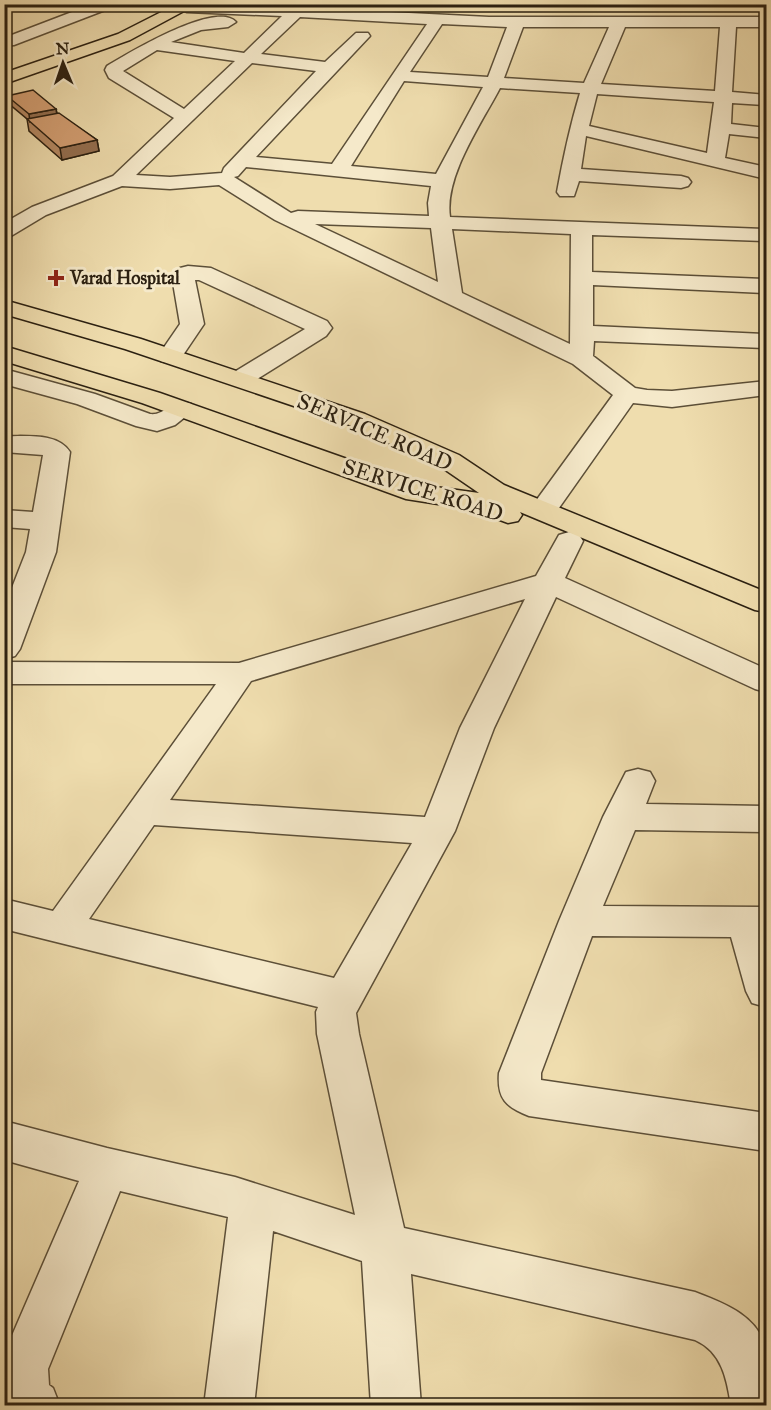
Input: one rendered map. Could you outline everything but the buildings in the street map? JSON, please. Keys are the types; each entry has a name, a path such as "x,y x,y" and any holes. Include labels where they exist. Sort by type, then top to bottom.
{"main road":[{"path":"4,79 124,37 188,6"},
{"name":"SERVICE ROAD","path":"4,307 170,356 356,419 450,461 485,496 569,541 672,582 766,625"},
{"path":"4,322 142,363 290,411 485,496"},
{"path":"4,337 136,375 249,412 378,460 485,496"},
{"name":"SERVICE ROAD","path":"4,353 183,410 416,493 485,496 543,509 766,603"}],"street":[{"path":"6,41 108,4"},
{"path":"489,22 491,4"},
{"path":"575,4 578,23"},
{"path":"188,6 489,22 766,22"},
{"path":"4,232 39,211 120,180 295,13"},
{"path":"337,172 437,20"},
{"path":"185,117 113,72 153,44 210,22 280,26"},
{"path":"451,295 438,203 442,181 494,82 517,22"},
{"path":"715,161 724,97 728,22"},
{"path":"619,23 590,88 579,129 569,183 681,182"},
{"path":"223,179 329,67 362,36"},
{"path":"124,37 153,44 248,58 329,67"},
{"path":"6,41 47,64"},
{"path":"399,76 766,100"},
{"path":"721,128 766,133"},
{"path":"579,129 766,173"},
{"path":"242,161 442,181"},
{"path":"120,180 170,183 223,179 282,216 582,359 627,394 672,399 766,388"},
{"path":"16,205 39,211"},
{"path":"282,216 766,235"},
{"path":"581,228 582,359"},
{"path":"170,356 192,324 183,277 188,273 202,273 319,326 318,331 240,379"},
{"path":"581,278 766,286"},
{"path":"582,333 766,341"},
{"path":"4,376 86,399 145,421 157,423 183,410"},
{"path":"543,509 627,394"},
{"path":"4,444 47,446 57,452 41,552 4,649"},
{"path":"4,518 46,522"},
{"path":"396,1406 385,1246 338,1034 336,1012 437,831 477,728 569,541"},
{"path":"4,673 240,674 548,582 766,681"},
{"path":"62,928 240,674"},
{"path":"638,781 578,921 520,1073 519,1088 529,1097 766,1132"},
{"path":"144,812 437,831"},
{"path":"621,817 766,819"},
{"path":"4,914 344,997"},
{"path":"578,921 756,922 766,991"},
{"path":"4,1140 254,1204 385,1246 695,1316 718,1326 732,1339 750,1368 756,1406"},
{"path":"35,1406 24,1398 23,1369 107,1168"},
{"path":"229,1406 254,1204"}],"place":[{"name":"Varad Hospital","path":"56,278"}]}
